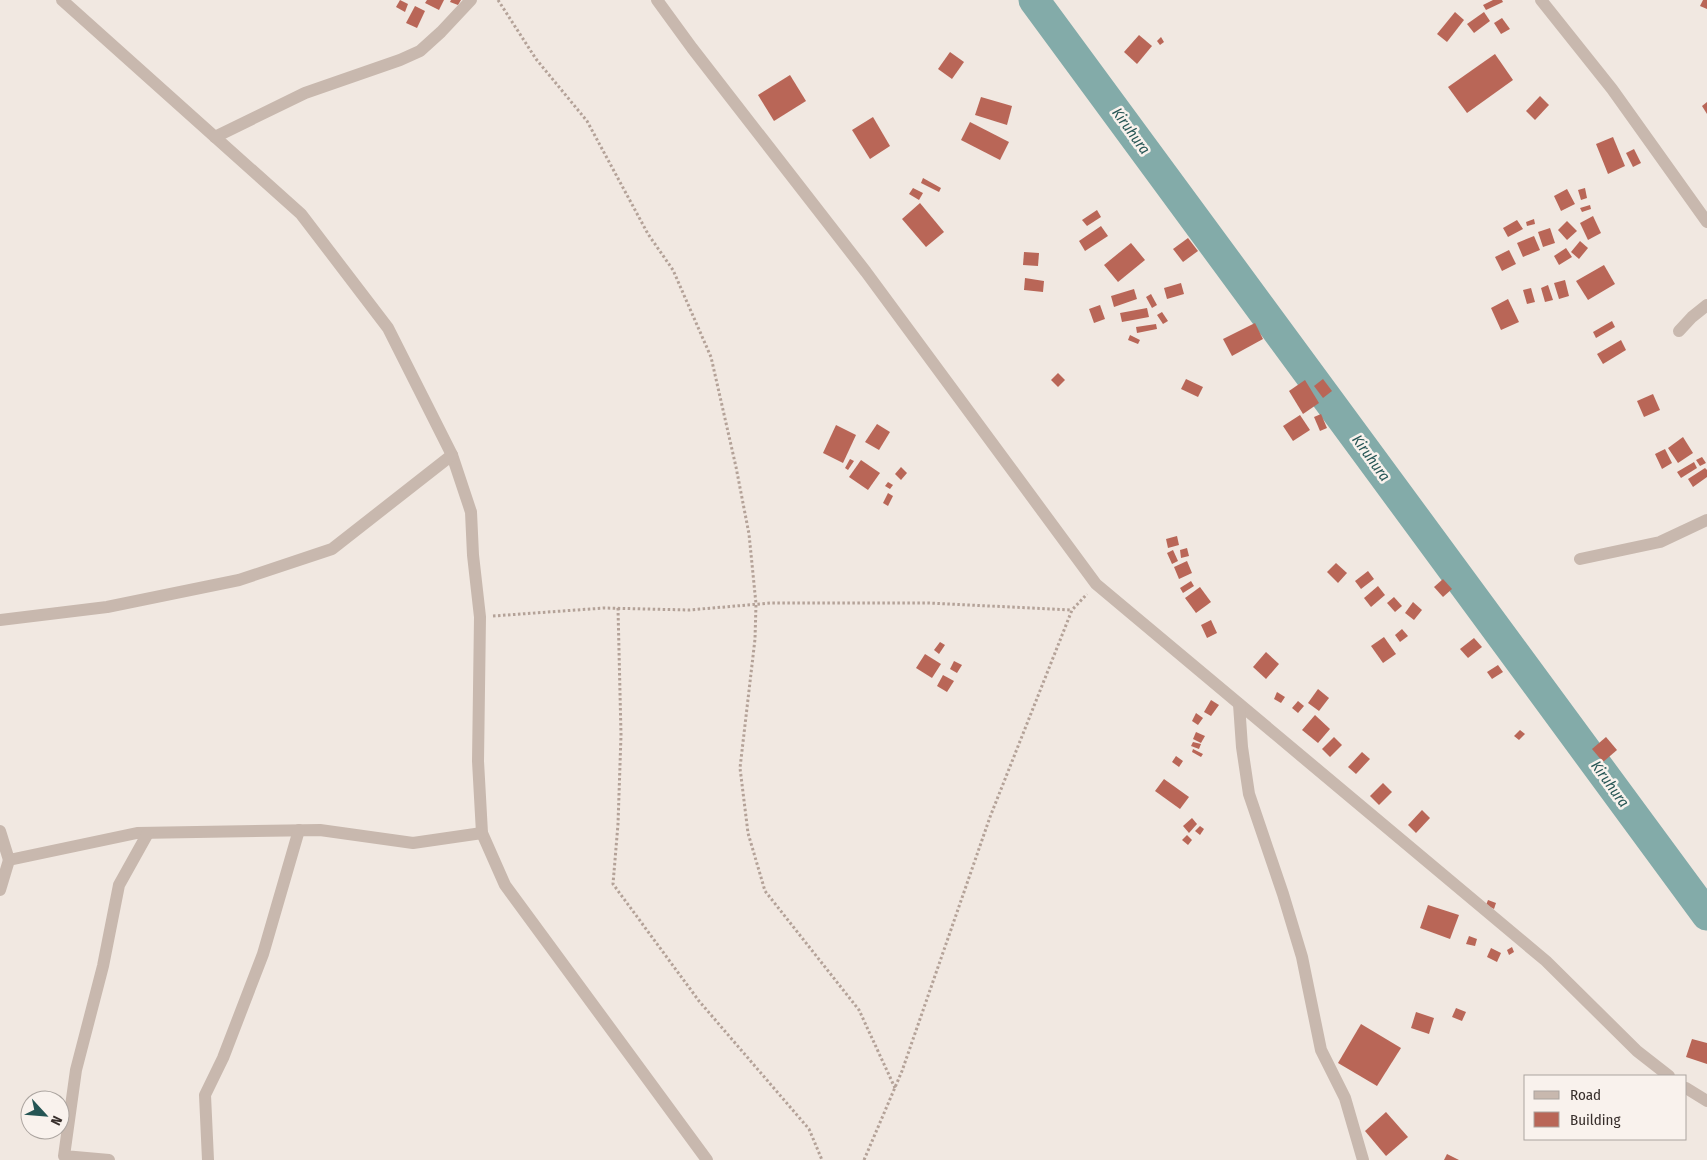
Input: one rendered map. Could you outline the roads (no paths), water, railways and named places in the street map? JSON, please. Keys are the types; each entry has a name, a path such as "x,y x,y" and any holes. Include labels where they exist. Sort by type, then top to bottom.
{"street":[{"path":"62,0 300,214 388,328 452,455 472,512 473,555 480,617 478,761 482,833 505,885 707,1160"},
{"path":"215,137 305,93 400,60 420,51 471,0"},
{"path":"657,0 866,272 1096,584 1546,961 1637,1051 1668,1075"},
{"path":"1541,0 1612,89 1707,222"},
{"path":"1679,331 1692,316 1707,305"},
{"path":"0,620 107,607 239,580 332,548 452,455"},
{"path":"1580,560 1660,542 1707,520"},
{"path":"1239,704 1242,746 1249,794 1302,957 1321,1050 1345,1098 1363,1160"},
{"path":"208,1160 205,1095 223,1058 263,954 300,830"},
{"path":"9,860 137,833 320,830 413,843 482,833"},
{"path":"0,832 9,860 0,890"},
{"path":"109,1160 64,1156 76,1070 103,966 119,885 148,833"},
{"path":"1687,1089 1707,1101"}],"waterway":[{"name":"Kiruhura","path":"1034,0 1707,915"},
{"path":"1688,889 1707,893"}]}
